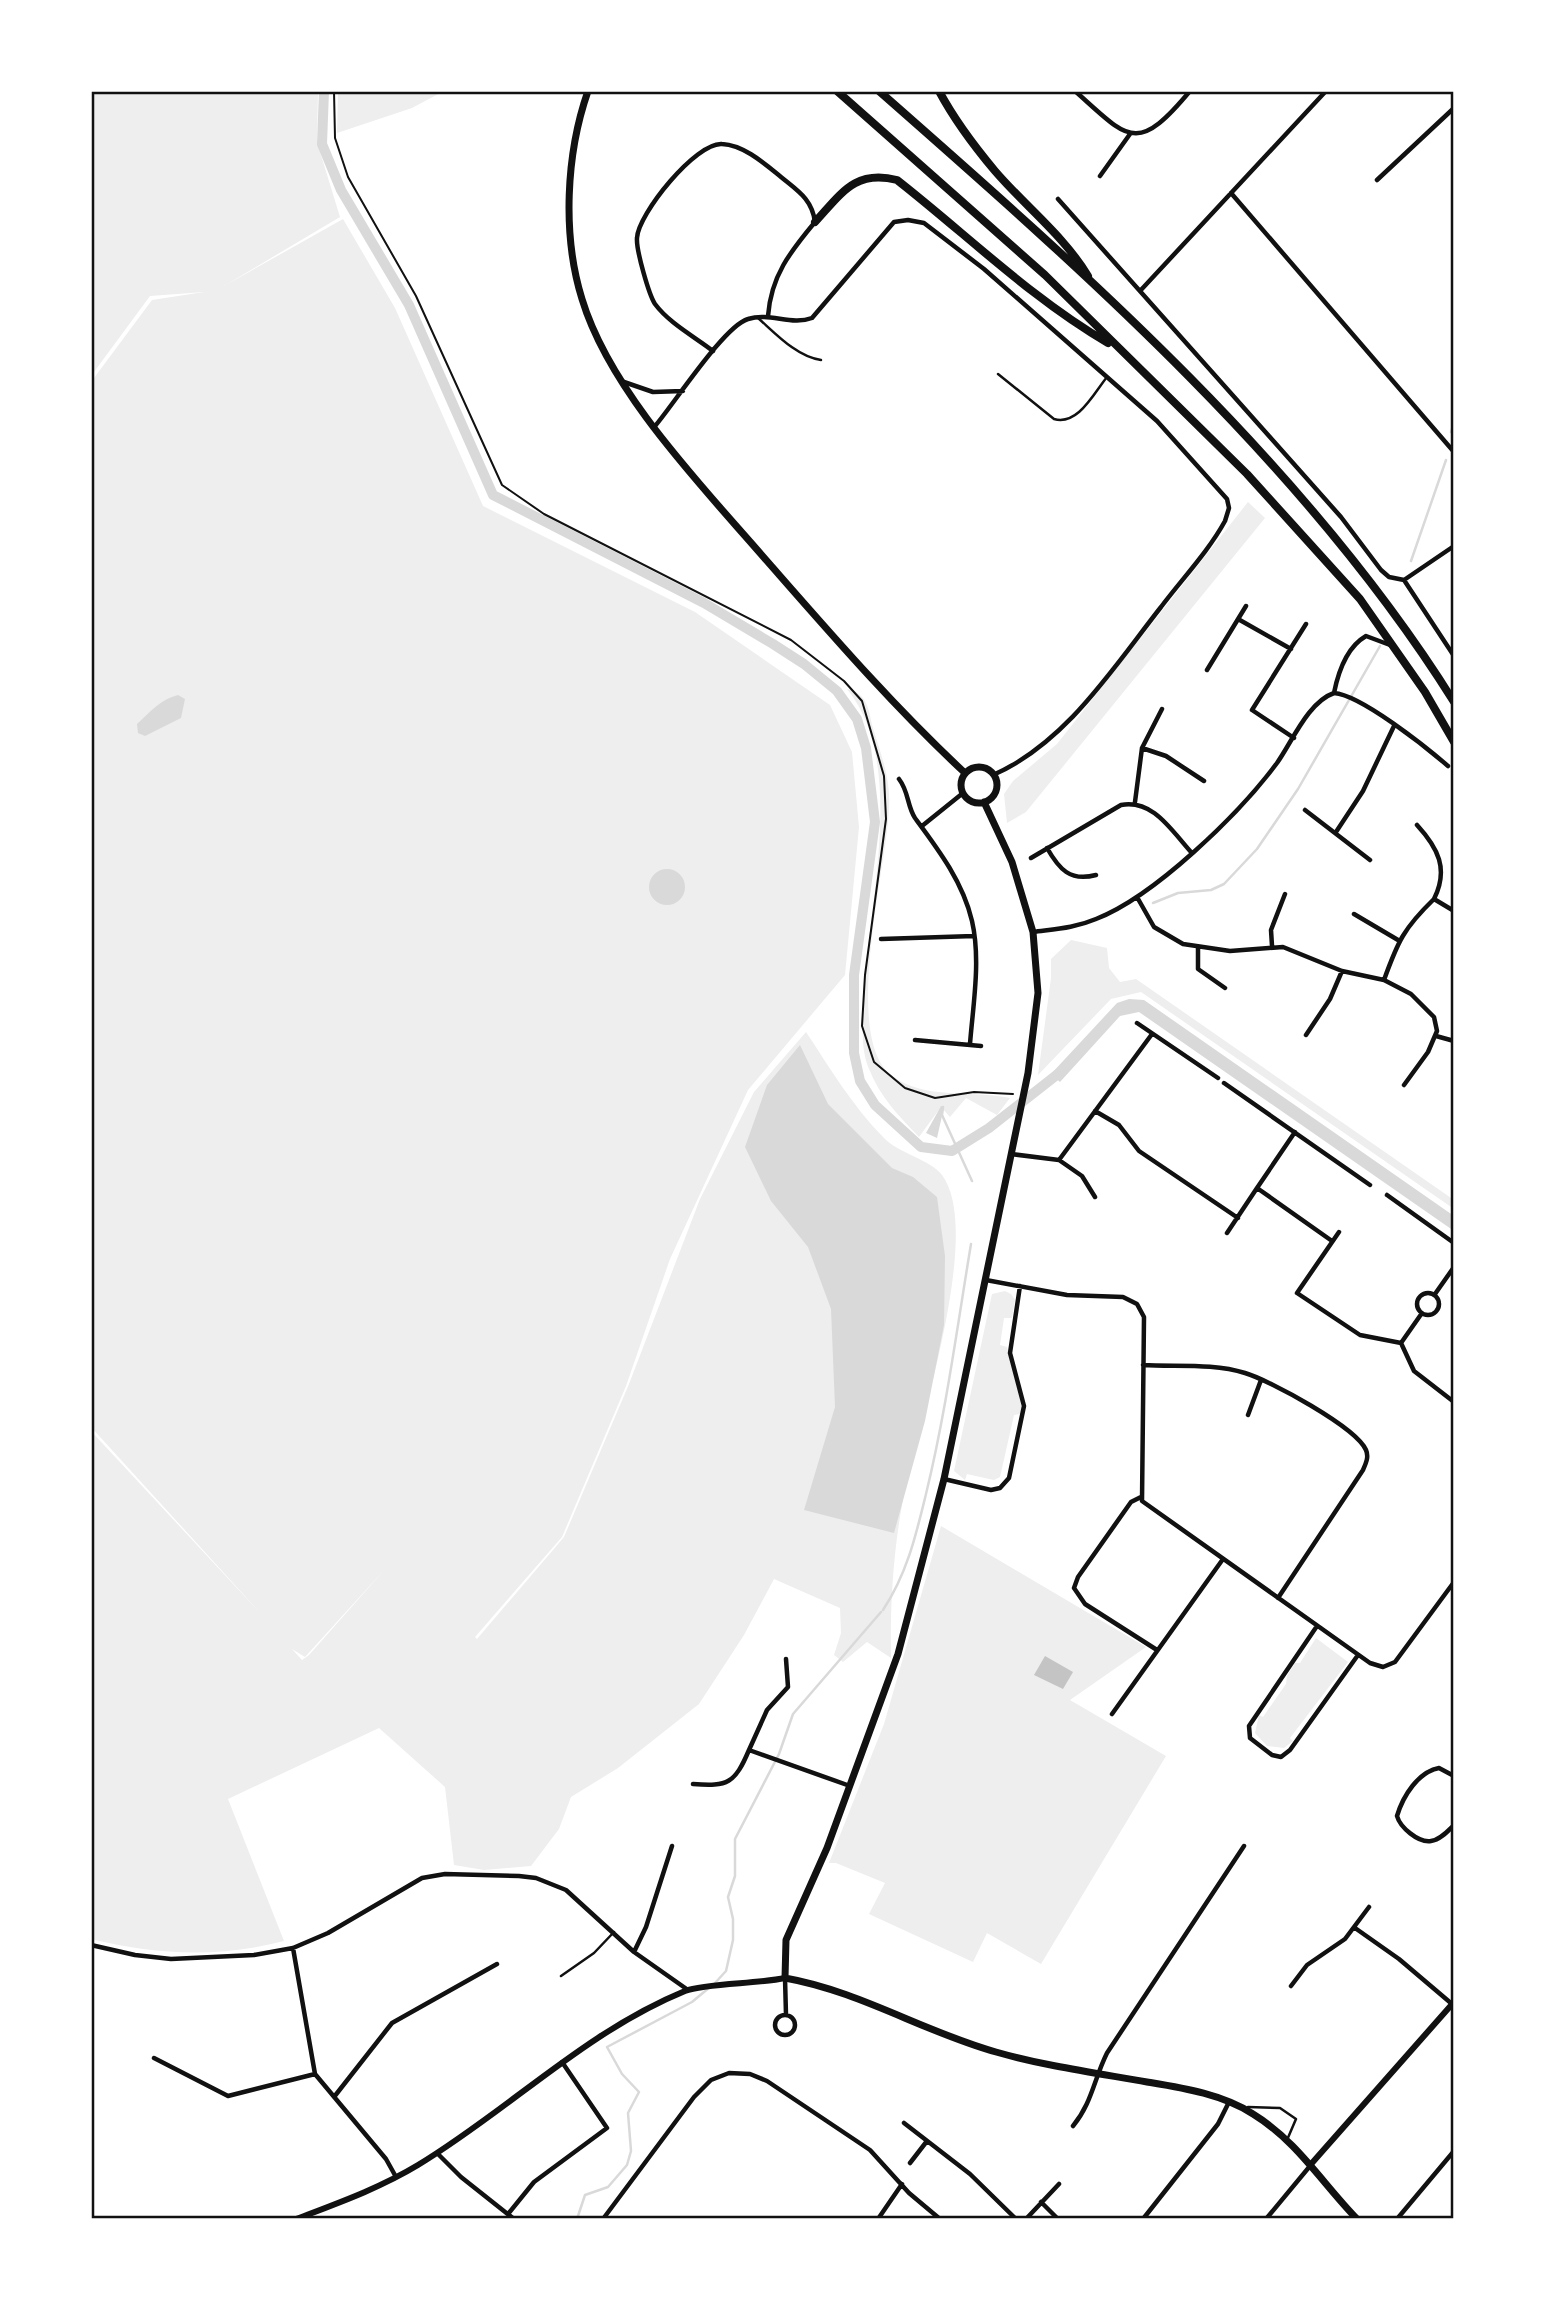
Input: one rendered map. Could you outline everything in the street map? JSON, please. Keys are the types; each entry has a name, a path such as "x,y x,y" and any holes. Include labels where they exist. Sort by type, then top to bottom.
{"highway":[{"path":"837,91 1045,275 1247,474 1328,561 1396,649 1454,742"},
{"path":"879,91 1093,284 1206,396 1323,521 1395,612 1454,702"},
{"path":"939,91 952,115 995,171 1075,256 1093,284"},
{"path":"815,222 855,182 877,174 897,180 1087,331 1119,349"}],"main road":[{"path":"588,91 576,140 570,191 574,268 596,336 624,382 683,463 904,716 965,773"},
{"path":"981,768 993,775 995,791 984,802 972,802 963,793 961,783 965,773 981,768"},
{"path":"984,802 1012,862 1033,932 1038,993 1025,1085 944,1479 898,1654 850,1787 786,1940 785,1978 821,1985 987,2050 1200,2092 1229,2102 1287,2140 1312,2164 1327,2188 1357,2219"}],"street":[{"path":"1075,91 1119,131 1130,134 1150,128 1190,91"},
{"path":"1140,291 1326,91"},
{"path":"1377,180 1454,108"},
{"path":"1100,176 1130,134"},
{"path":"713,351 654,303 636,240 648,213 690,158 703,149 720,143 748,154 809,201 815,222 790,251 778,271 769,297 768,316"},
{"path":"1231,193 1454,452"},
{"path":"1058,199 1341,517 1381,570 1389,577 1404,580 1454,656"},
{"path":"655,426 713,351 736,326 757,317 768,316 802,322 812,318 894,222 924,223 989,274 1160,425 1227,499 1229,508 1219,533 1122,658 1059,732 1014,766 993,775"},
{"path":"624,382 653,392 683,391"},
{"path":"1404,580 1454,546"},
{"path":"1207,670 1245,606"},
{"path":"1238,619 1291,649"},
{"path":"1294,738 1252,710 1306,624"},
{"path":"1033,932 1068,928 1096,919 1137,897 1191,852 1255,789 1315,707 1334,693 1339,669 1359,640 1366,636 1380,639 1396,649"},
{"path":"1334,693 1344,694 1354,700 1448,766"},
{"path":"1135,802 1142,748 1162,709"},
{"path":"1336,832 1363,791 1394,726"},
{"path":"1142,748 1166,755 1204,781"},
{"path":"899,779 910,796 914,815 951,870 972,920 974,936 970,1044"},
{"path":"922,826 963,793"},
{"path":"1031,858 1121,805 1135,802 1156,813 1191,852"},
{"path":"1306,810 1370,859"},
{"path":"1384,979 1398,940 1408,925 1434,899 1442,878 1442,864 1430,839 1417,825"},
{"path":"1048,848 1066,874 1079,878 1096,875"},
{"path":"1272,946 1271,930 1285,894"},
{"path":"1137,897 1157,930 1171,939 1198,948 1230,951 1272,946 1299,952 1342,971 1384,979 1411,994 1436,1022 1436,1036 1404,1085"},
{"path":"1434,899 1454,911"},
{"path":"1354,914 1398,940"},
{"path":"881,939 974,936"},
{"path":"1198,948 1198,969 1225,988"},
{"path":"1306,1035 1330,999 1342,971"},
{"path":"1137,1023 1217,1078"},
{"path":"1059,1160 1152,1034"},
{"path":"1436,1036 1454,1041"},
{"path":"915,1040 981,1046"},
{"path":"1224,1083 1370,1185"},
{"path":"1095,1111 1119,1125 1139,1151 1238,1218"},
{"path":"1227,1233 1295,1132"},
{"path":"1011,1154 1059,1160 1082,1176 1095,1197"},
{"path":"1257,1188 1332,1241"},
{"path":"1387,1195 1454,1243"},
{"path":"1339,1232 1297,1293 1360,1335 1401,1343"},
{"path":"1435,1294 1454,1266"},
{"path":"986,1280 1067,1295 1123,1297 1133,1301 1144,1317 1141,1497 1146,1505 1358,1655 1378,1666 1395,1662 1454,1582"},
{"path":"944,1479 991,1490 1000,1488 1009,1479 1024,1406 1010,1353 1020,1286"},
{"path":"1424,1294 1435,1294 1439,1301 1438,1308 1430,1315 1422,1313 1418,1307 1418,1299 1424,1294"},
{"path":"1401,1343 1422,1313"},
{"path":"1401,1343 1418,1376 1454,1402"},
{"path":"1143,1365 1210,1367 1245,1373 1277,1385 1335,1422 1366,1449 1367,1460 1278,1598"},
{"path":"1248,1415 1261,1380"},
{"path":"1141,1497 1131,1502 1078,1577 1074,1588 1082,1602 1157,1650"},
{"path":"1112,1714 1223,1559"},
{"path":"1317,1626 1249,1726 1250,1738 1272,1755 1281,1756 1290,1750 1358,1655"},
{"path":"693,1784 715,1786 727,1783 737,1775 766,1710 788,1687 786,1659"},
{"path":"749,1751 850,1787"},
{"path":"1454,1776 1440,1768 1426,1774 1412,1786 1397,1816 1402,1826 1427,1841 1436,1840 1454,1825"},
{"path":"634,1952 646,1927 671,1846"},
{"path":"1073,2126 1090,2103 1097,2073 1244,1846"},
{"path":"91,1945 142,1956 236,1958 293,1948 343,1926 408,1884 445,1874 519,1876 546,1881 574,1896 634,1952 688,1990"},
{"path":"1291,1986 1307,1965 1341,1942 1355,1928 1368,1908"},
{"path":"1266,2219 1453,2003 1399,1959 1355,1928"},
{"path":"293,1948 315,2074 386,2159 396,2177"},
{"path":"334,2097 392,2022 497,1964"},
{"path":"296,2219 396,2177 437,2153 616,2026 688,1990 785,1978 786,2015"},
{"path":"786,2015 792,2018 795,2025 791,2032 784,2035 777,2031 775,2024 778,2017 786,2015"},
{"path":"154,2058 228,2095 315,2074"},
{"path":"499,2219 534,2182 607,2128 562,2062"},
{"path":"603,2219 694,2097 711,2080 729,2073 750,2074 767,2081 870,2150 940,2219"},
{"path":"1147,2218 1153,2204 1218,2124 1229,2102"},
{"path":"904,2123 970,2174 1016,2219"},
{"path":"910,2163 927,2141"},
{"path":"1397,2219 1454,2151"},
{"path":"437,2153 514,2219"},
{"path":"878,2219 902,2184"},
{"path":"1026,2219 1059,2184"},
{"path":"1041,2203 1058,2219"}],"lane":[{"path":"757,317 790,345 812,359 821,360"},
{"path":"998,374 1054,419 1063,422 1073,419 1107,377"},
{"path":"561,1976 594,1953 614,1933"},
{"path":"1240,2107 1280,2108 1296,2119 1287,2140"}],"path":[{"path":"334,91 335,138 348,177 416,296 502,485 544,514 791,640 844,681 862,701 884,776 886,819 864,975 862,1026 874,1062 905,1088 934,1098 974,1092 1014,1095"}],"shaded area":[{"path":"91,91 318,92 317,142 340,217 224,286 343,219 395,308 483,506 695,612 830,705 852,752 859,827 845,975 748,1090 670,1259 626,1386 562,1537 475,1637 477,1639 564,1537 629,1384 700,1199 754,1092 806,1032 842,1087 884,1138 942,1175 953,1203 956,1241 952,1286 943,1336 899,1524 893,1581 891,1658 867,1642 843,1662 834,1655 841,1633 840,1608 774,1579 744,1635 699,1704 618,1768 571,1797 559,1829 531,1866 484,1870 454,1865 445,1787 379,1728 228,1799 284,1941 212,1952 163,1951 91,1939 91,1431 263,1616 91,1427 91,382 152,300 204,292 150,296 91,376","holes":["386,1568 309,1655 302,1660 292,1649 305,1657"]},
{"path":"338,91 444,91 412,108 337,133"},
{"path":"1248,502 1265,518 1026,812 1007,823 1004,794 1013,781 1057,744"},
{"path":"847,689 862,697 868,707 888,786 889,808 868,990 870,1026 877,1056 892,1076 905,1084 934,1091 1010,1098 997,1115 966,1098 950,1117 941,1107 919,1137 884,1097 864,1053 866,964 880,839 880,797 876,757 866,720"},
{"path":"178,695 185,699 181,718 145,736 138,733 137,724 146,715 161,703"},
{"path":"667,869 680,874 685,887 680,900 667,905 654,900 649,887 654,874"},
{"path":"1071,940 1107,948 1109,968 1120,982 1136,979 1454,1200 1454,1209 1141,992 1111,999 1038,1075 1051,978 1051,959"},
{"path":"1129,999 1144,1000 1454,1216 1454,1231 1139,1012 1120,1016 1060,1082 1051,1074 1117,1003"},
{"path":"800,1045 828,1104 892,1168 913,1177 937,1197 945,1256 944,1325 925,1421 894,1533 804,1510 835,1407 831,1309 808,1247 771,1201 745,1147 767,1085"},
{"path":"941,1106 944,1107 937,1138 926,1133"},
{"path":"1005,1291 1015,1300 1012,1318 1004,1318 1000,1345 1007,1347 1022,1407 1020,1414 1014,1415 1000,1477 994,1480 967,1474 965,1480 954,1471 992,1294"},
{"path":"941,1526 1146,1647 1070,1700 1166,1756 1041,1964 987,1933 973,1962 869,1914 885,1883 836,1863 829,1863 884,1724"},
{"path":"1316,1638 1348,1662 1290,1738 1293,1741 1284,1748 1267,1746 1255,1733 1259,1715 1263,1717 1286,1684 1287,1676 1295,1663 1300,1663"}],"building":[{"path":"1045,1656 1073,1672 1063,1689 1034,1675"}],"waterway":[{"path":"324,91 322,144 341,190 409,305 493,495 704,603 773,644 804,664 837,691 857,719 866,748 875,822 854,975 854,1053 860,1081 875,1105 921,1147 952,1151 989,1128 1063,1070"},
{"path":"1451,432 1454,423"},
{"path":"1411,561 1446,460"},
{"path":"1153,903 1178,893 1211,890 1224,884 1257,849 1298,789 1380,646"},
{"path":"943,1107 942,1115 972,1181"},
{"path":"883,1610 905,1568 926,1494 945,1401 971,1244"},
{"path":"715,1983 726,1971 733,1940 733,1919 728,1897 735,1876 735,1839 779,1754 793,1714 881,1612"},
{"path":"577,2219 585,2195 608,2187 627,2165 631,2151 628,2113 639,2092 622,2074 607,2047 692,2002 710,1987"}]}
